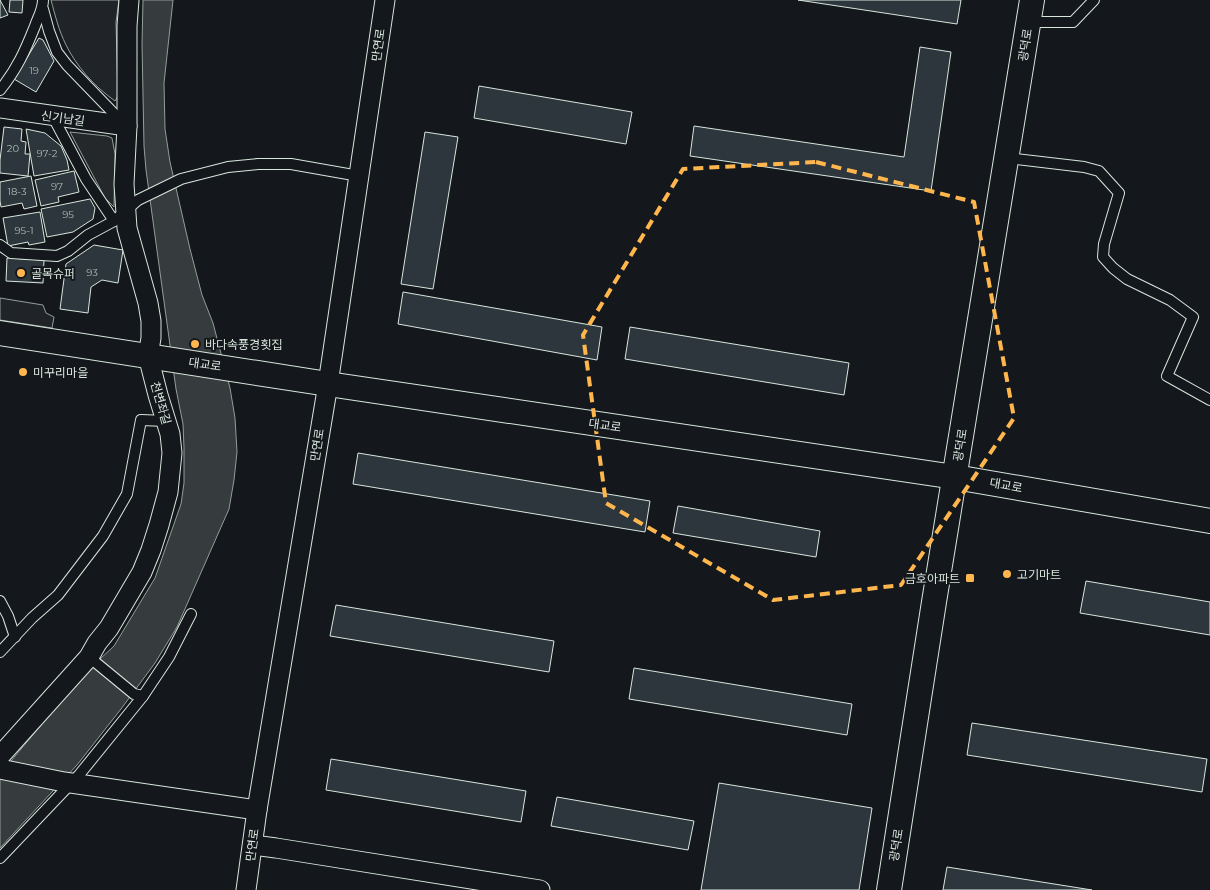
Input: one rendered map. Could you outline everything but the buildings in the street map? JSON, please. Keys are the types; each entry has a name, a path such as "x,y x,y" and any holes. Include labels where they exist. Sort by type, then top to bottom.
{"street":[{"name":"천변좌길","path":"0,756 93,660 97,643 109,628 142,572 151,550 168,492 172,453 170,434 158,394 157,357 151,338 148,303 127,228 124,184 129,0"},
{"name":"만연로","path":"246,890 257,810 328,384 385,0"},
{"name":"광덕로","path":"889,890 1030,11"},
{"name":"신기남길","path":"0,108 127,126"},
{"name":"대교로","path":"0,332 328,384 955,477 1210,521"},
{"path":"0,769 68,782 257,810"},
{"path":"253,845 540,890"}],"lane":[{"path":"1030,11 1073,22 1094,0"},
{"path":"43,5 49,31 57,52 67,65 127,126"},
{"path":"0,90 23,55 43,5"},
{"path":"53,116 86,180 126,211"},
{"path":"1007,158 1084,167 1099,171 1112,184 1119,193 1104,244 1103,257 1127,279 1170,300 1193,317 1167,376 1210,400"},
{"path":"0,246 11,253 56,256 68,251 88,235 181,179 228,167 258,164 291,164 359,176"},
{"path":"0,652 32,618 58,595 103,536 127,494 141,420 166,421"},
{"path":"0,601 8,616 15,637"},
{"path":"0,858 68,782 139,695 169,656 190,614"},
{"path":"93,660 139,695"}],"highlighted area":[{"path":"816,162 974,202 1014,418 901,585 773,600 606,503 583,335 683,169"}],"shaded area":[{"path":"51,0 119,0 116,22 118,96 115,101 93,82 75,61 61,34"},
{"path":"143,0 173,0 164,83 165,129 170,162 190,249 202,295 213,323 230,388 235,418 237,452 234,480 229,509 177,627 155,663 77,765 0,848 0,774 84,674 114,646 155,578 181,504 184,483 183,424 176,389 144,146"},
{"path":"70,132 112,138 115,154 114,207 105,198"},
{"path":"0,298 43,305 46,313 54,317 52,328 0,320"}],"place":[{"name":"골목슈퍼","path":"21,273"},
{"name":"바다속풍경횟집","path":"195,344"},
{"name":"미꾸리마을","path":"23,372"},
{"name":"고기마트","path":"1007,574"},
{"name":"금호아파트","path":"970,578"}]}
